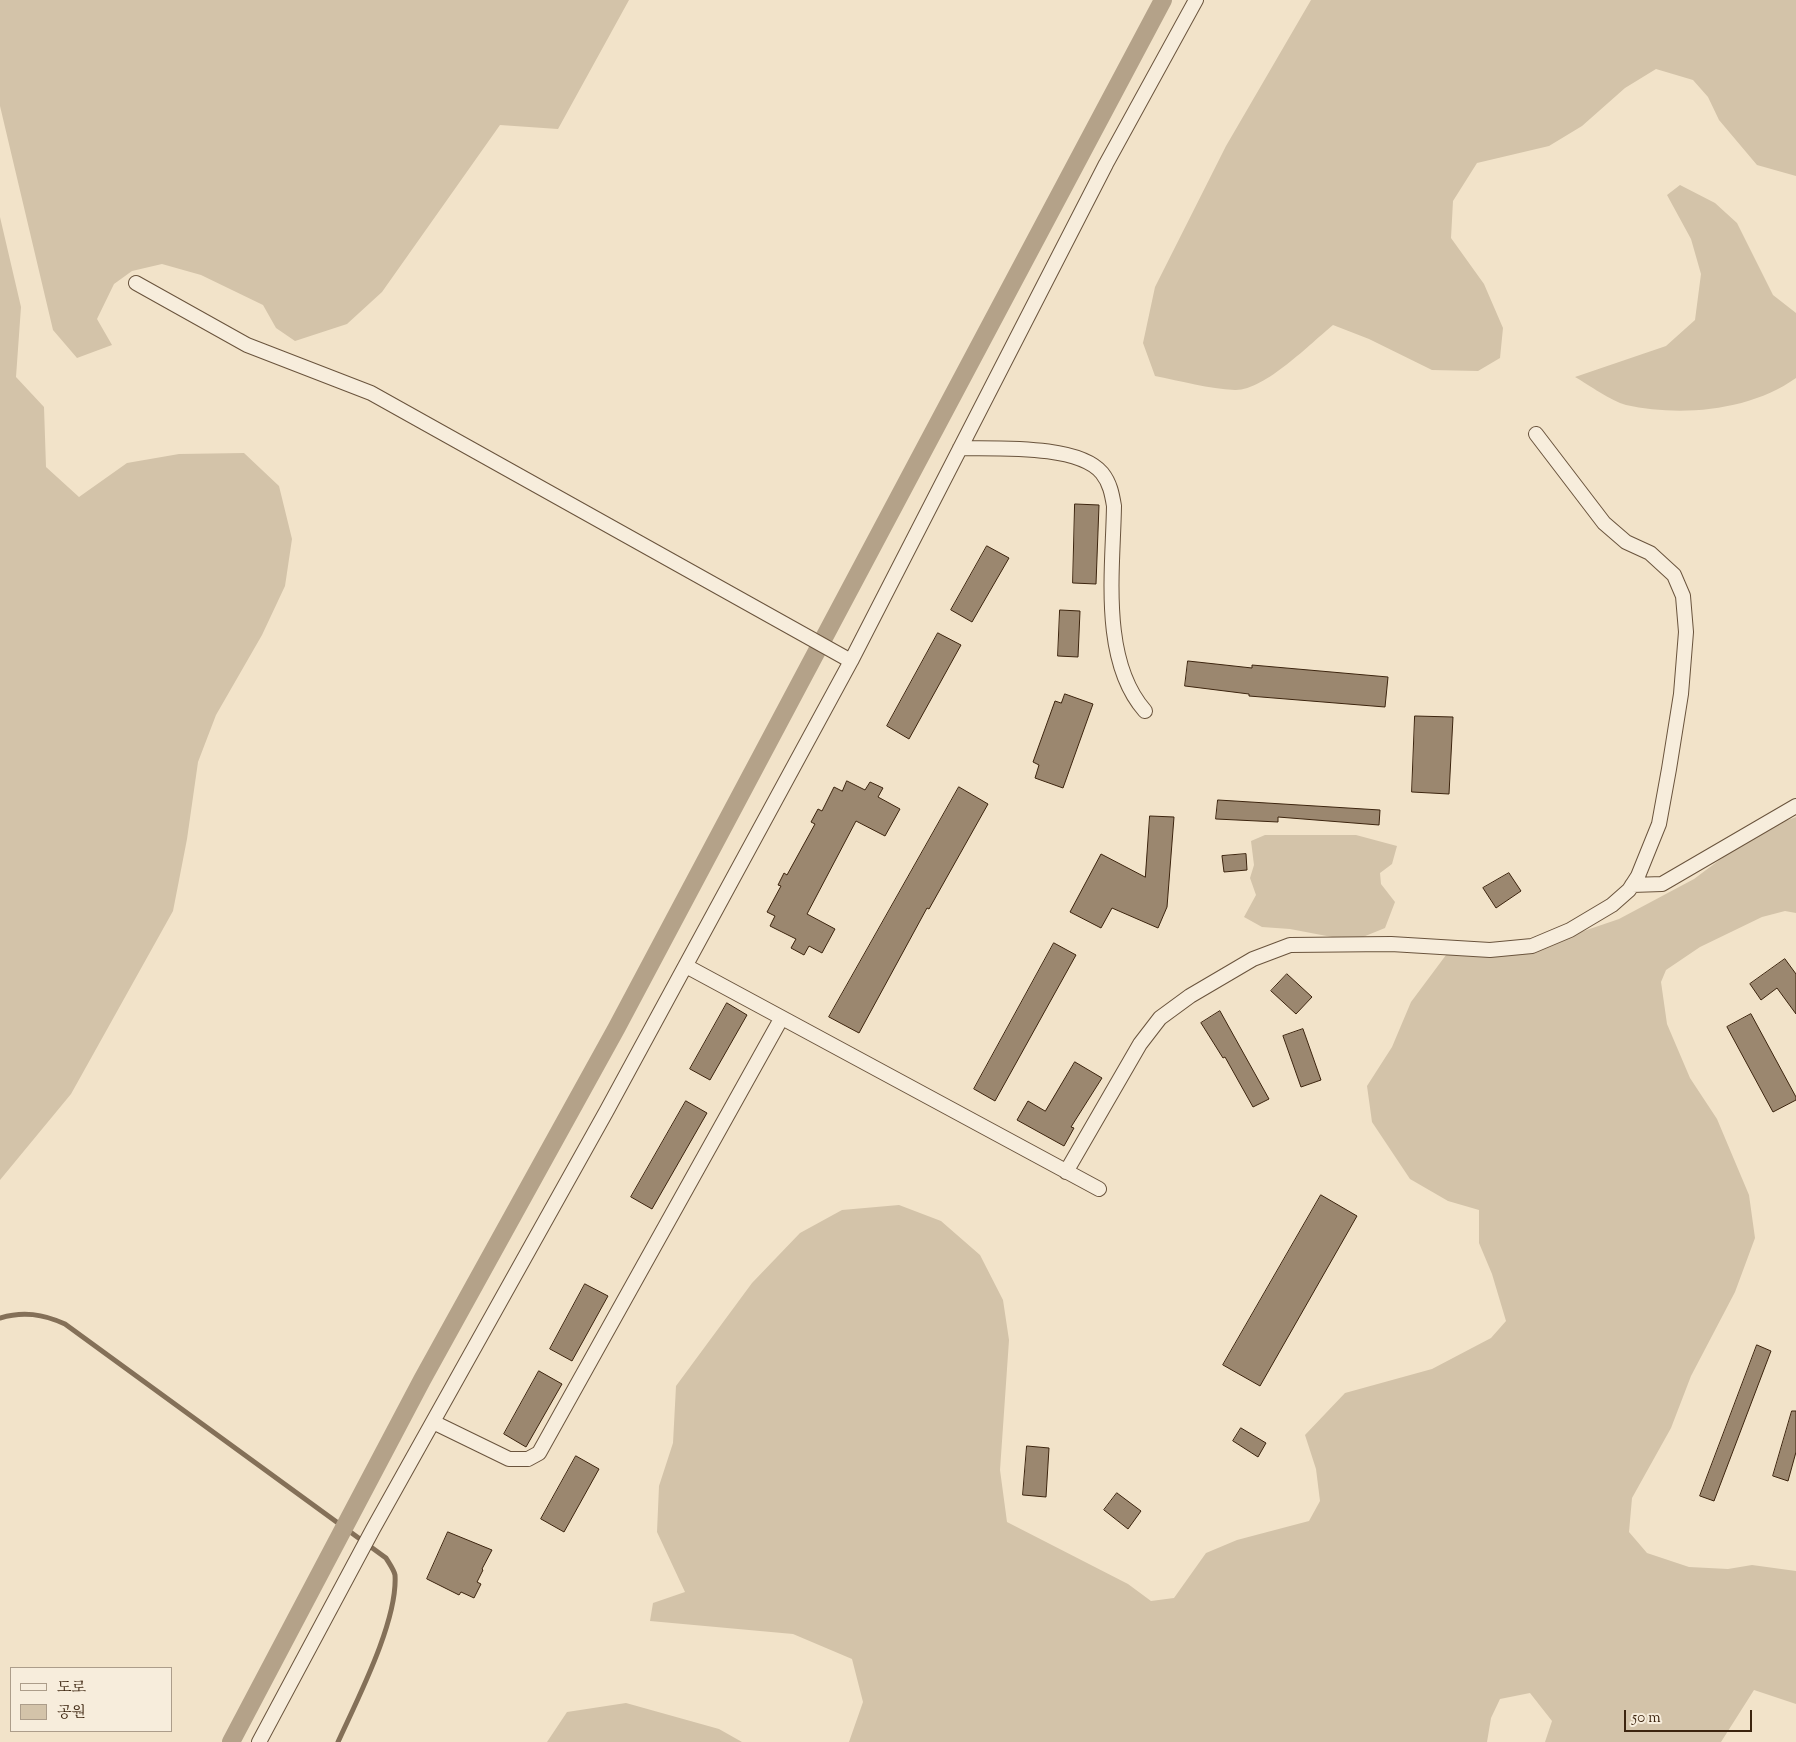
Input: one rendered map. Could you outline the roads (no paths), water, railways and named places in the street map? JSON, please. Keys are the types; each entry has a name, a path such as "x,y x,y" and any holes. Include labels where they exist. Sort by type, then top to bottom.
{"street":[{"path":"259,1742 373,1528 686,966 847,658 960,448 1106,164 1196,0"},
{"path":"136,282 247,345 371,393 847,658"},
{"path":"1066,1172 1140,1044 1160,1018 1190,996 1253,959 1290,945 1390,944 1490,950 1532,946 1570,930 1612,905 1632,885 1659,824 1669,770 1681,694 1686,632 1683,596 1674,575 1650,554 1626,542 1604,524 1536,434"},
{"path":"960,448 1014,449 1076,457 1090,463 1102,473 1112,489 1114,506 1113,612 1117,649 1128,686 1145,710"},
{"path":"1632,885 1662,884 1796,806"},
{"path":"686,966 1099,1189"},
{"path":"433,1422 509,1459 528,1459 539,1453 781,1019"}],"waterway":[{"path":"231,1742 422,1380 616,1029 1163,0"},
{"path":"0,1318 25,1314 49,1318 65,1324 386,1558 395,1575 390,1615 375,1660 338,1742"}]}
